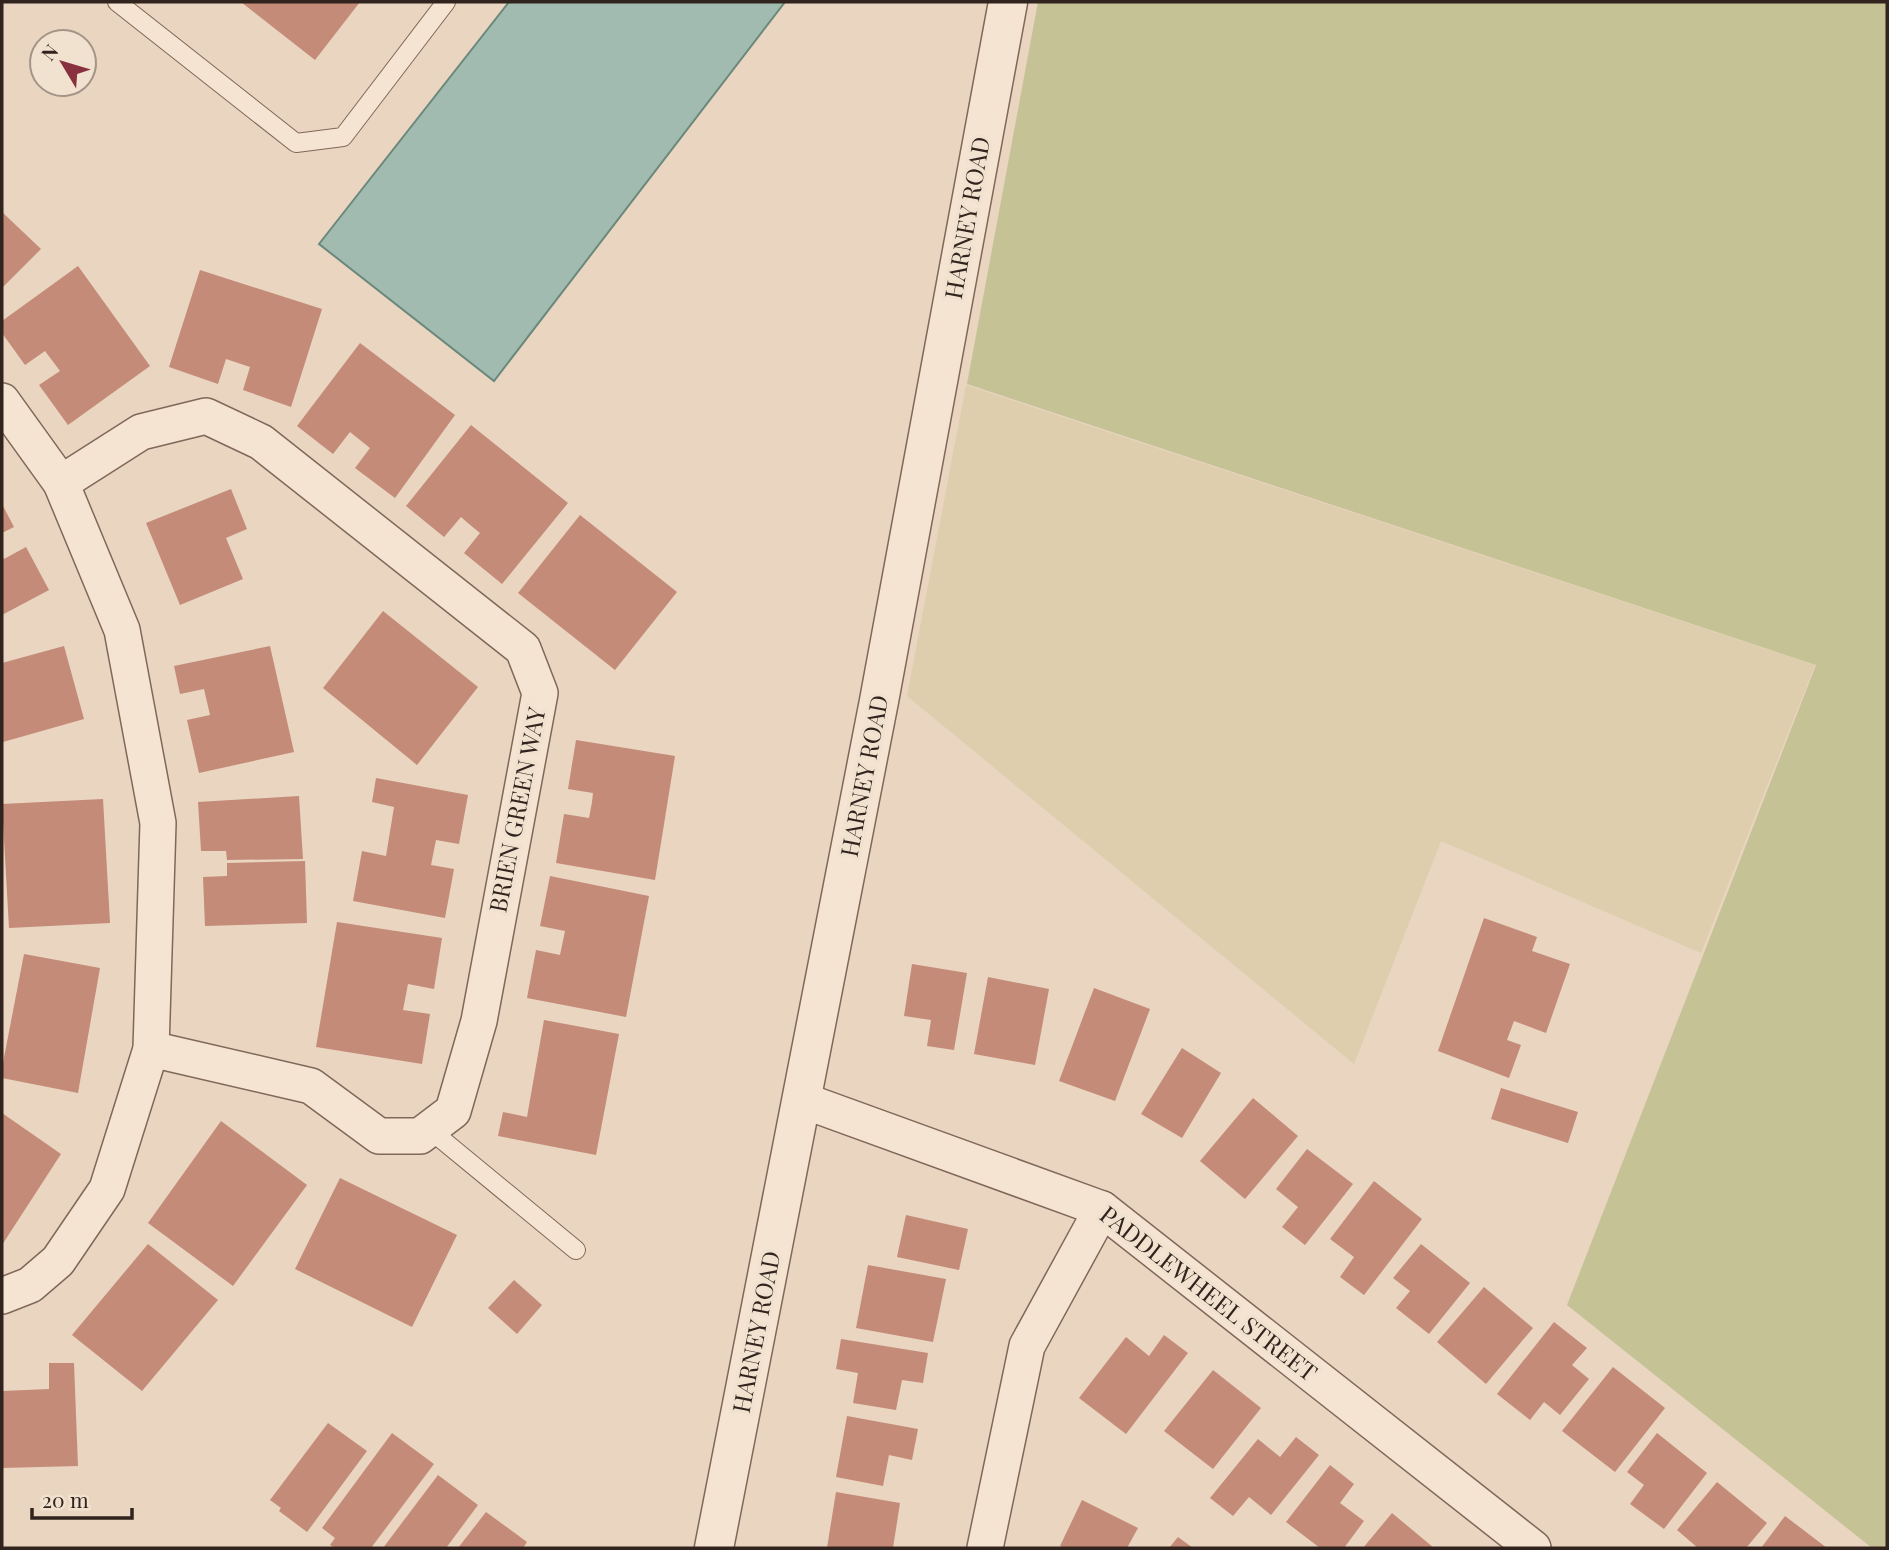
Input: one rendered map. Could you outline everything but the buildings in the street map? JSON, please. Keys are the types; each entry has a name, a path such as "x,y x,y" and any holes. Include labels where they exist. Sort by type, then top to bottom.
{"street":[{"name":"HARNEY ROAD","path":"714,1548 879,701 1008,2"},
{"path":"2,401 61,483 122,630 158,823 151,1049 107,1189 58,1261 30,1286 2,1296"},
{"name":"BRIEN GREEN WAY","path":"61,483 141,432 206,416 261,442 523,649 540,693 479,1021 453,1111 420,1136 379,1136 311,1086 151,1049"},
{"name":"PADDLEWHEEL STREET","path":"802,1100 1102,1209 1533,1548"},
{"path":"985,1548 1027,1346 1102,1209"}],"lane":[{"path":"117,2 296,143 343,137 446,2"},
{"path":"429,1129 576,1250"}],"shaded area":[{"path":"509,2 785,2 494,381 319,244"},
{"path":"1038,2 1887,2 1887,1548 1872,1548 1567,1305 1816,665 967,384"},
{"path":"966,385 1815,665 1701,953 1441,841 1354,1064 907,696"}]}
